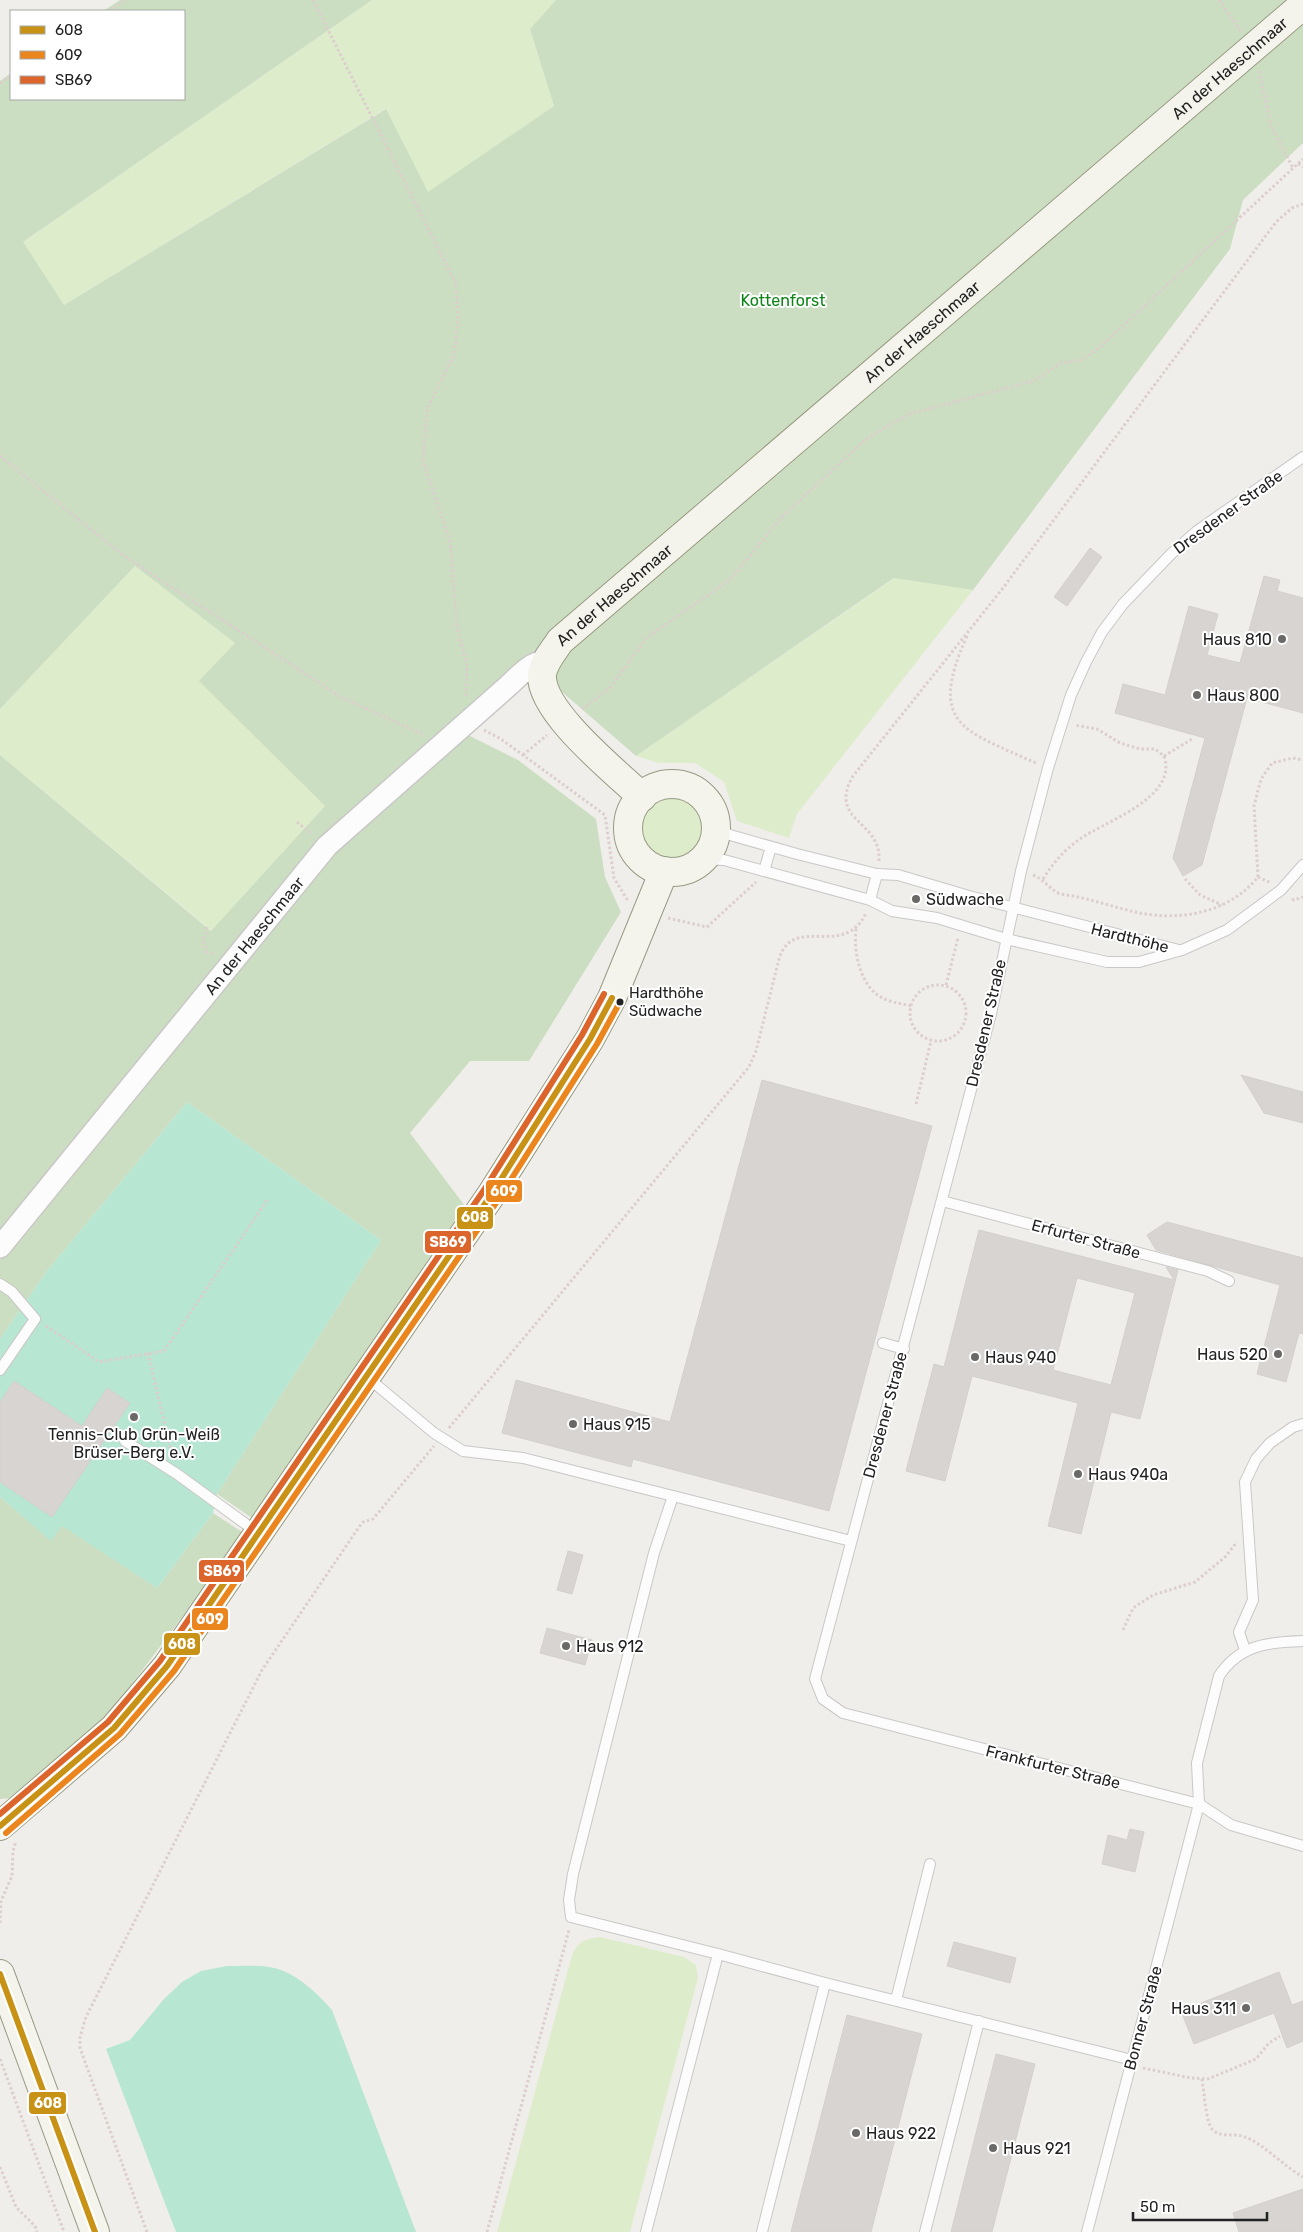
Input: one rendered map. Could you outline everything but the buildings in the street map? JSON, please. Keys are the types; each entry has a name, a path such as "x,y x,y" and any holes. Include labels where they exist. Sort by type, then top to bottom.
{"street":[{"name":"An der Haeschmaar","path":"642,797 564,721 550,703 545,693 542,674 545,662 560,641 1303,5"},
{"name":"An der Haeschmaar","path":"0,1247 328,846 454,733 533,666 539,662 545,662"},
{"path":"677,784 700,794 709,804 716,828 713,845 703,860 685,870 664,871 649,866 637,855 630,841 628,825 632,810 642,797 652,789 664,785 677,784"},
{"path":"0,1826 114,1728 166,1666 258,1534 491,1195 590,1039 612,998 664,871"},
{"path":"0,1974 95,2232"}],"lane":[{"name":"Dresdener Straße","path":"815,1679 904,1349 991,1014 1021,871 1062,722 1086,662 1102,632 1146,579 1197,531 1303,457"},
{"name":"Hardthöhe","path":"716,828 730,835 771,847 877,874 898,875 1152,945 1182,950"},
{"path":"764,871 771,847"},
{"name":"Hardthöhe","path":"703,860 724,860 870,900 892,911 937,918 1006,939 1108,962 1139,962 1182,950"},
{"path":"1182,950 1227,930 1282,890 1303,864"},
{"path":"870,900 877,874"},
{"name":"Erfurter Straße","path":"942,1201 1208,1271 1229,1281"},
{"path":"0,1284 12,1292 36,1319 0,1370"},
{"path":"883,1343 904,1349"},
{"path":"366,1376 441,1438 463,1450 523,1458 851,1541"},
{"path":"1303,1424 1293,1427 1270,1443 1256,1460 1245,1482 1254,1600 1239,1632 1245,1650 1279,1642 1303,1641"},
{"path":"125,1441 177,1474 258,1534"},
{"path":"673,1496 654,1553 573,1874 569,1900 571,1917 979,2021 1131,2063"},
{"name":"Bonner Straße","path":"1087,2232 1199,1804 1197,1764 1219,1676 1226,1666 1245,1650"},
{"name":"Frankfurter Straße","path":"815,1679 822,1699 843,1713 1199,1804 1231,1825 1303,1846"},
{"path":"896,2000 930,1864"},
{"path":"646,2232 718,1954"},
{"path":"762,2232 826,1983"},
{"path":"925,2232 979,2021"}],"path":[{"path":"111,10 126,0"},
{"path":"313,0 456,284 458,320 454,355 427,409 423,460 450,541 457,627 467,665 454,733"},
{"path":"1219,0 1241,29 1248,51 1260,73 1271,126 1293,168"},
{"path":"0,456 124,556 341,697 454,733 471,728 482,729 501,739 522,755 564,721 594,702 610,688 646,638 730,580 781,518 866,439 908,414 1034,381 1061,363 1081,360 1099,348 1303,159"},
{"path":"1298,164 1303,168"},
{"path":"877,874 880,860 878,845 847,808 845,800 848,785 853,776 1003,588 1276,222 1292,208 1303,204"},
{"path":"969,631 954,670 950,688 951,705 956,719 975,735 1048,768"},
{"path":"1043,878 1060,856 1081,838 1146,801 1162,779 1165,765 1164,756 1155,749 1140,749 1120,743 1097,729 1062,722"},
{"path":"1164,756 1192,739"},
{"path":"1021,871 1043,878 1049,887 1060,894 1137,912 1198,913 1222,905 1239,895 1258,877 1254,806 1261,779 1272,763 1293,758 1303,760"},
{"path":"665,917 707,927 758,880 764,871"},
{"path":"1185,879 1200,895 1222,905"},
{"path":"147,2232 80,2048 82,2026 97,1991 262,1670 363,1522 373,1519 749,1066 756,1051 784,946 799,937 842,936 856,928 863,920 870,900"},
{"path":"946,985 961,926"},
{"path":"207,927 203,942 207,952 233,962"},
{"path":"856,928 859,963 869,986 887,1000 911,1006"},
{"path":"934,985 946,985 964,1000 966,1021 960,1032 950,1039 931,1041 920,1035 912,1025 910,1018 911,1006 913,999 921,990 934,985"},
{"path":"916,1104 931,1041"},
{"path":"36,1319 99,1362 164,1351 268,1198"},
{"path":"148,1353 177,1474"},
{"path":"1123,1630 1133,1608 1153,1595 1195,1582 1225,1556 1234,1544 1240,1541 1250,1541"},
{"path":"0,1923 1,1901 12,1876 13,1851"},
{"path":"487,2232 568,1936 571,1917"},
{"path":"1131,2063 1202,2079 1212,2077 1256,2059 1268,2043 1280,2036"},
{"path":"0,2059 64,2232"},
{"path":"1202,2079 1208,2122 1212,2129 1225,2136 1232,2134 1247,2137 1303,2177"},
{"path":"0,2167 16,2207 35,2226 37,2232"}],"green space":[{"name":"Kottenforst","path":"120,0 372,0 23,242 64,305 386,109 428,192 554,106 530,29 556,0 1303,0 1303,143 1243,200 1230,249 973,590 894,578 636,756 532,666 456,729 518,760 596,819 605,877 621,912 529,1061 470,1061 410,1133 465,1206 252,1518 217,1494 381,1240 187,1102 47,1271 0,1339 0,755 211,931 325,806 199,681 235,643 135,566 0,709 0,81 10,74 10,100 185,100 185,10 105,10"},
{"path":"372,0 556,0 530,29 554,106 428,193 385,109 64,305 22,243"},
{"path":"135,566 235,643 200,681 325,806 212,931 0,755 0,709"},
{"path":"895,578 973,590 797,814 789,838 737,821 724,782 695,763 659,763 636,756"},
{"path":"666,795 678,795 695,804 702,815 704,827 702,839 695,850 678,859 666,859 654,854 645,845 640,833 640,821 645,809 654,800"},
{"name":"Tennis-Club Grün-Weiß Brüser-Berg e.V.","path":"187,1102 381,1240 217,1494 213,1513 157,1588 62,1526 51,1541 0,1497 0,1339 47,1271"},
{"path":"0,1497 51,1540 62,1525 157,1588 213,1513 242,1532 204,1588 105,1720 13,1798 0,1799"},
{"path":"600,1937 684,1957 696,1965 698,1978 630,2232 497,2232 572,1955 583,1942"},
{"path":"227,1966 261,1966 281,1970 309,1987 332,2010 416,2232 176,2232 106,2049 130,2040 164,1999 182,1982 201,1971"}],"transit line":[{"name":"SB69","path":"0,1814 108,1722 160,1661 484,1190 582,1035 604,994"},
{"name":"608","path":"0,1826 114,1728 167,1666 491,1195 590,1039 612,998"},
{"name":"609","path":"6,1833 120,1734 174,1671 498,1200 597,1044 620,1002"},
{"name":"608","path":"0,1974 95,2232"}],"place":[{"name":"Haus 810","path":"1282,639"},
{"name":"Haus 800","path":"1197,695"},
{"name":"Südwache","path":"916,899"},
{"name":"Hardthöhe Südwache","path":"620,1002"},
{"name":"Haus 520","path":"1278,1354"},
{"name":"Haus 940","path":"975,1357"},
{"name":"Tennis-Club Grün-Weiß Brüser-Berg e.V.","path":"134,1417"},
{"name":"Haus 915","path":"573,1424"},
{"name":"Haus 940a","path":"1078,1474"},
{"name":"Haus 912","path":"566,1646"},
{"name":"Haus 311","path":"1246,2008"},
{"name":"Haus 922","path":"856,2133"},
{"name":"Haus 921","path":"993,2148"}]}
